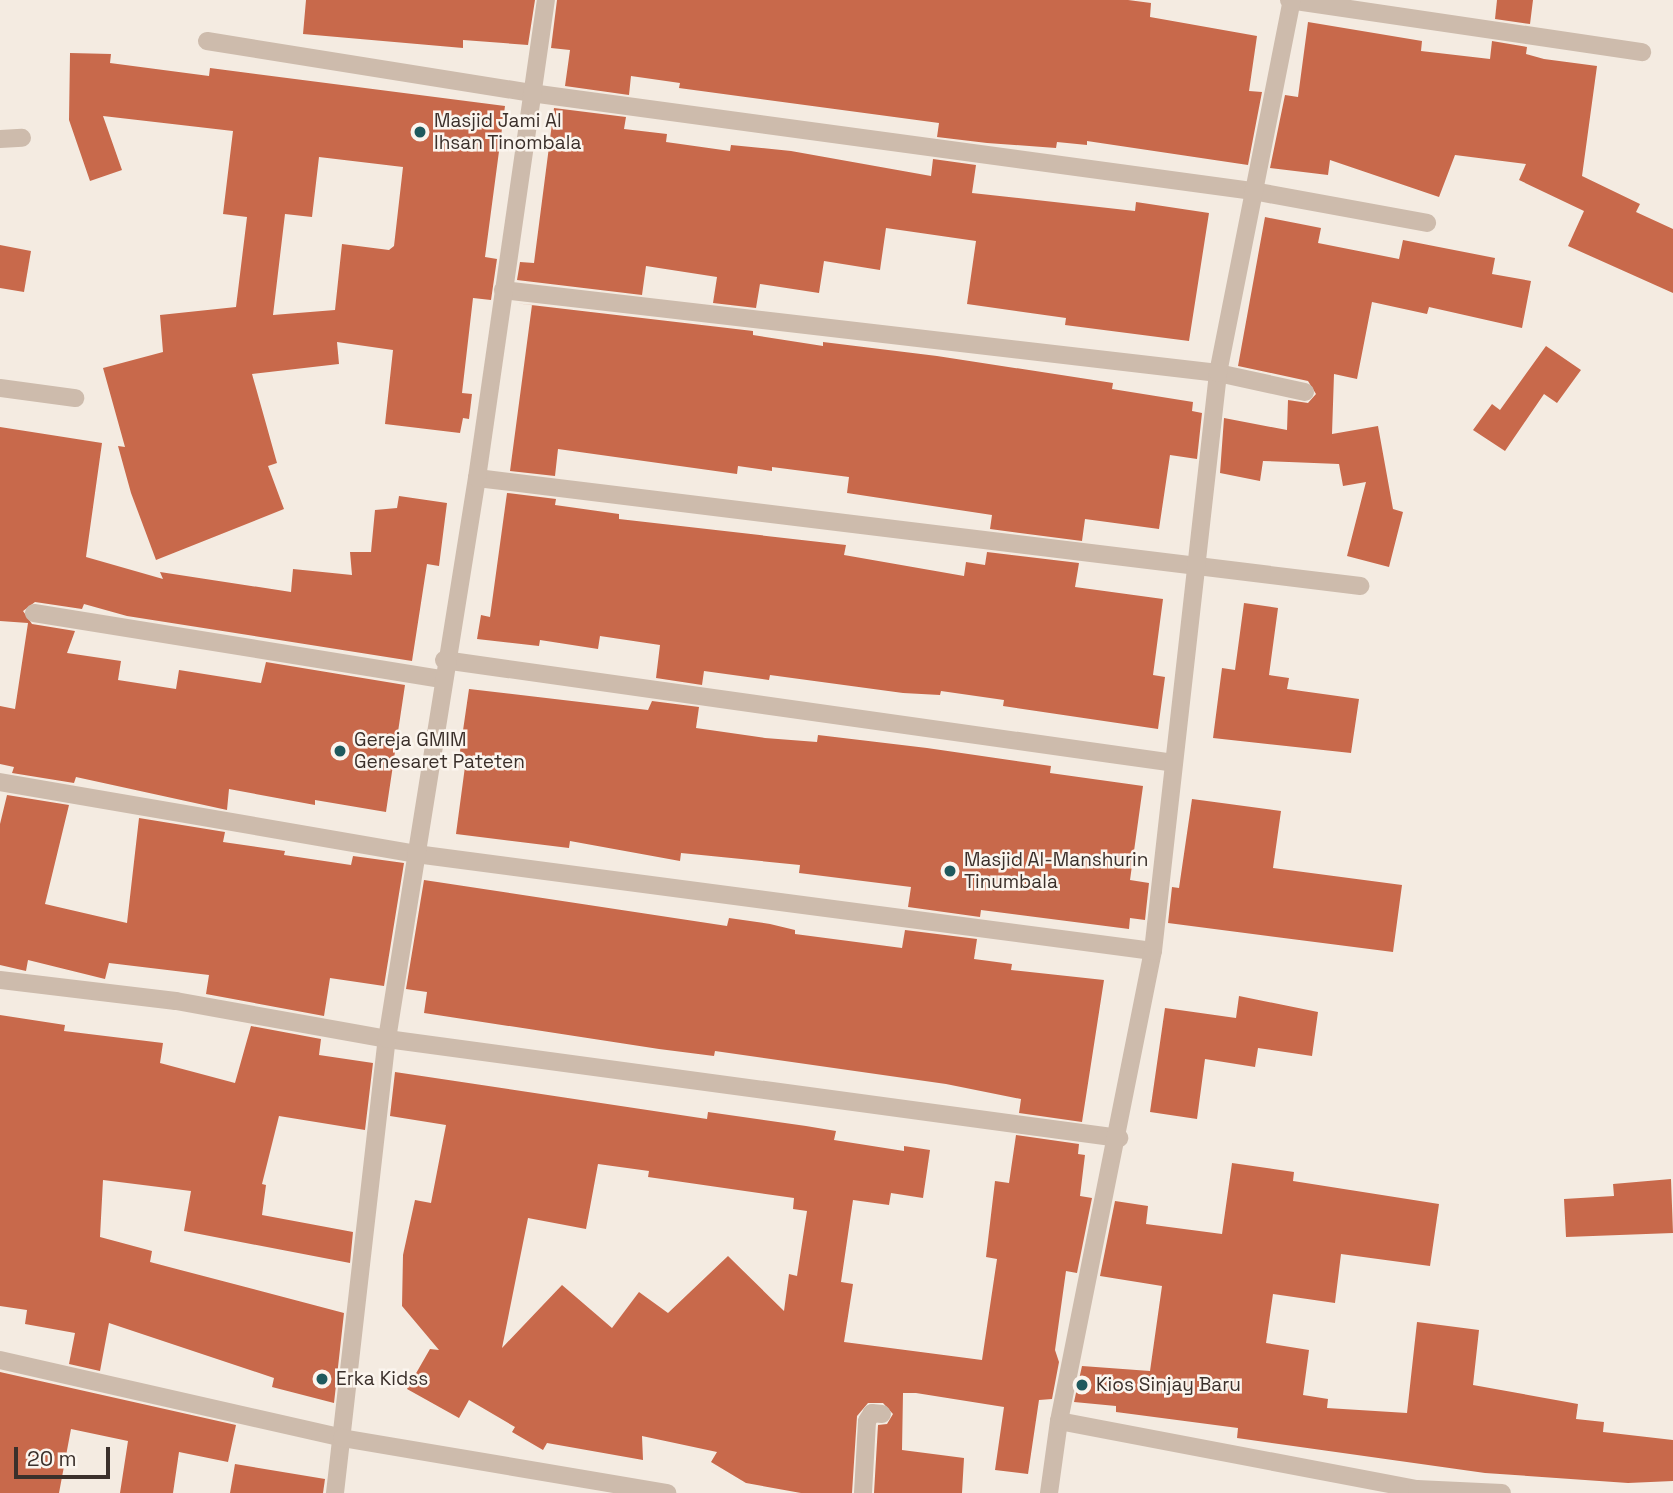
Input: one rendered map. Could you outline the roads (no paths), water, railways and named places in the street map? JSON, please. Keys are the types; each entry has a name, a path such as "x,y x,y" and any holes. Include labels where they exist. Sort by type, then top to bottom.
{"street":[{"path":"335,1493 387,1039 444,660 477,478 546,0"},
{"path":"1049,1493 1059,1421 1119,1138 1153,951 1199,567 1218,373 1291,0 1642,52"},
{"path":"207,41 531,93 1253,191 1427,223"},
{"path":"0,139 22,138"},
{"path":"503,290 1218,373 1305,392"},
{"path":"0,388 75,398"},
{"path":"477,478 1360,586"},
{"path":"34,613 442,680"},
{"path":"444,660 1174,763"},
{"path":"0,782 416,854 1153,951"},
{"path":"0,980 176,1001 387,1039 1119,1138"},
{"path":"0,1360 342,1438 667,1493"},
{"path":"863,1493 866,1421 872,1413 882,1414"},
{"path":"1059,1421 1417,1491 1502,1493"}],"place":[{"name":"Masjid Jami Al Ihsan Tinombala","path":"420,132"},
{"name":"Gereja GMIM Genesaret Pateten","path":"340,751"},
{"name":"Masjid Al-Manshurin Tinumbala","path":"950,871"},
{"name":"Erka Kidss","path":"322,1379"},
{"name":"Kios Sinjay Baru","path":"1082,1385"}]}
